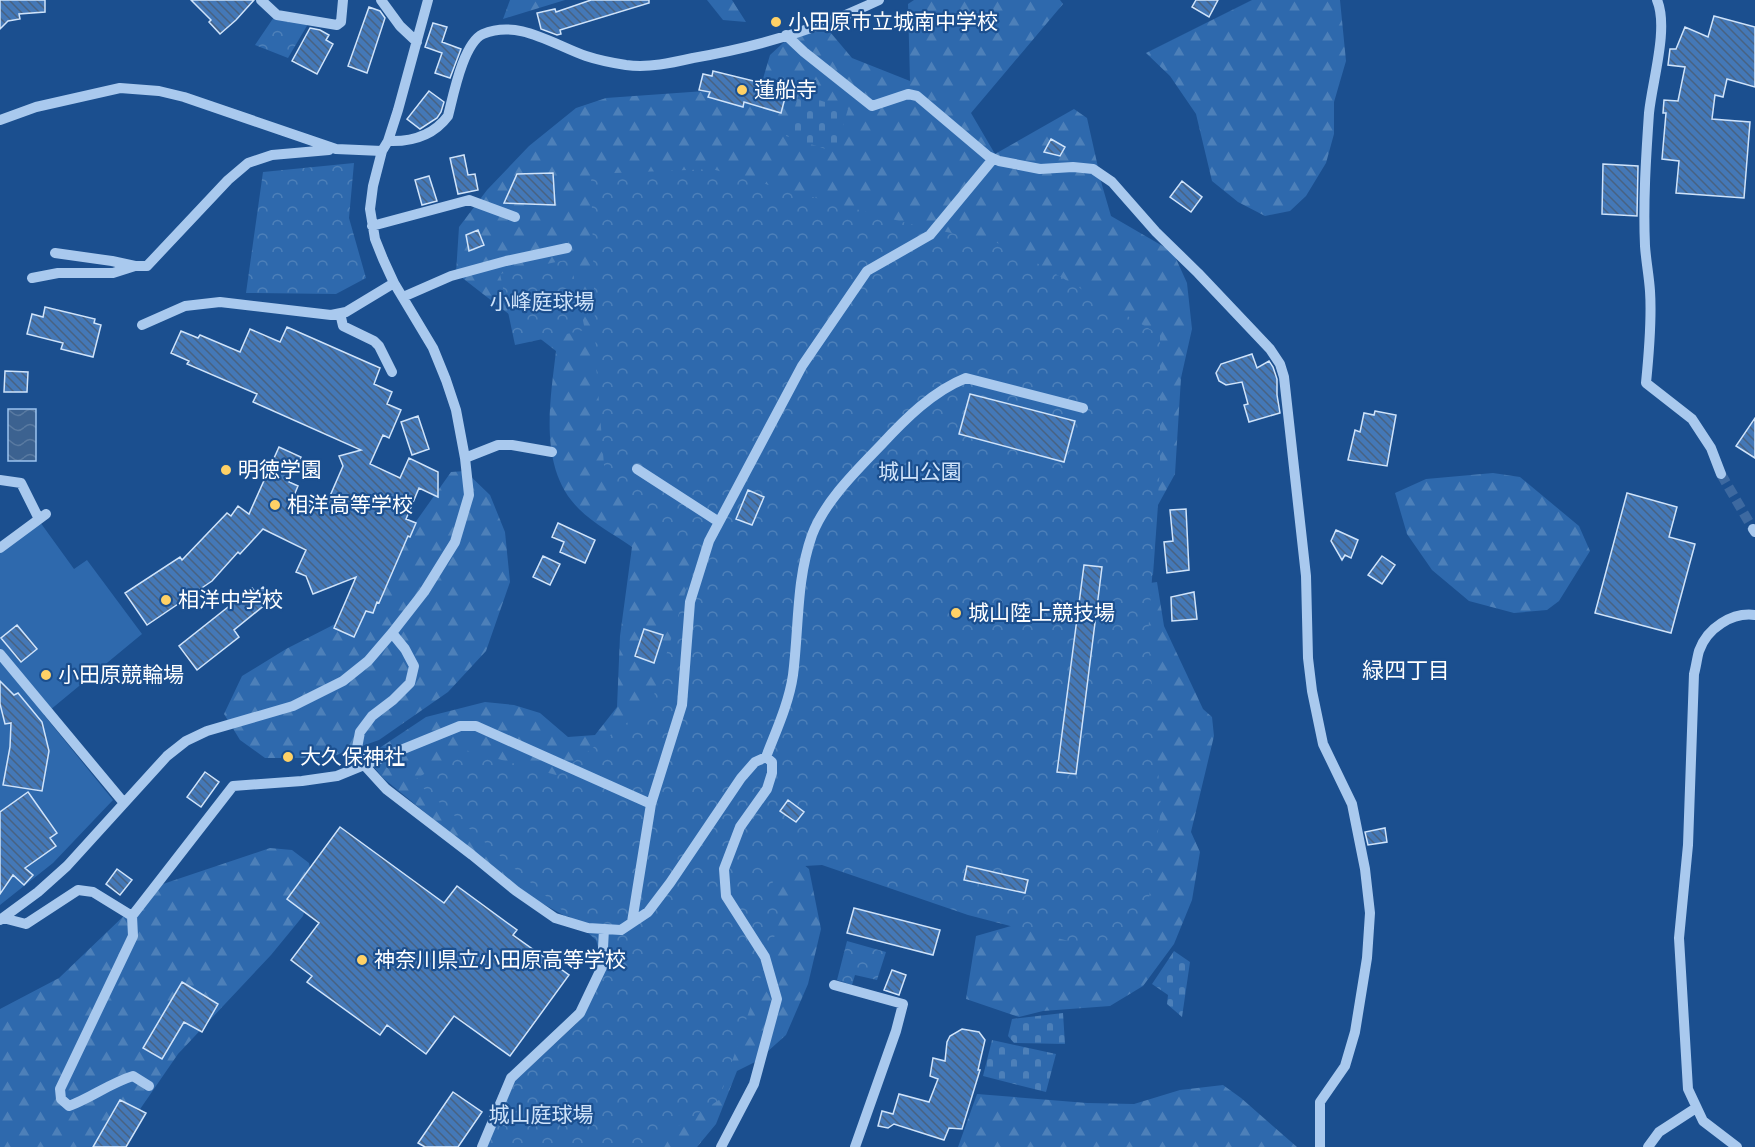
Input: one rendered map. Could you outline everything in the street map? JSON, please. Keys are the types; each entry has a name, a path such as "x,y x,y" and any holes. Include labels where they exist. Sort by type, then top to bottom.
{"street":[{"path":"261,0 277,15 337,25 341,22 343,0"},
{"path":"381,0 400,26 417,42"},
{"path":"2,919 38,892 67,866 167,756 186,741 207,731 293,706 343,681 368,661 424,592 455,542 469,495 456,410 433,348 394,283 375,238 370,209 382,151 388,141 428,0"},
{"path":"388,141 416,139 441,126 448,116 470,47 479,36 498,29 521,30 588,57 626,65 655,66 726,52 786,36 849,14 879,0"},
{"path":"1657,0 1661,18 1660,36 1650,110 1647,158 1645,245 1650,293 1646,383 1692,419 1711,448 1721,474"},
{"path":"786,36 872,106 908,94 917,96 980,152 993,159 1040,169 1073,167 1093,170 1112,182 1156,232 1269,349 1282,371 1306,576 1308,657 1312,690 1323,744 1352,804 1365,869 1370,913 1367,958 1355,1032 1345,1065 1320,1102 1320,1147"},
{"path":"0,120 36,107 120,88 159,91 194,100 336,150"},
{"path":"32,278 58,273 114,273 147,266 228,180 248,163 272,155 336,150 382,151"},
{"path":"632,922 651,804 682,705 690,602 709,541 802,366 867,271 930,235 993,159"},
{"path":"372,226 469,200 515,218"},
{"path":"403,297 451,276 567,248"},
{"path":"55,253 112,261 135,267"},
{"path":"142,325 185,306 220,302 331,315 340,314 394,283"},
{"path":"340,314 342,326 374,341 379,346 392,372"},
{"path":"392,633 405,649 414,666 410,683 372,716 360,732 357,748 365,766 386,789 516,891 555,918 588,928 621,930 648,912 741,778 755,762 766,757 778,726 792,677 802,578 812,534 834,499 861,466 902,421 950,385 966,378 1083,408"},
{"path":"465,458 498,445 552,452"},
{"path":"637,469 719,522"},
{"path":"0,480 21,483 42,517 0,548"},
{"path":"1737,1147 1703,1121 1688,1089 1679,938 1688,846 1694,674 1700,649 1719,624 1734,616 1755,615"},
{"path":"0,654 124,803"},
{"path":"148,1086 133,1076 119,1080 69,1107 61,1099 60,1089 133,936 132,916 233,786 337,776 460,726 476,726 651,804"},
{"path":"721,1147 754,1084 777,999 765,957 726,896 724,870 740,827 767,789 772,773 772,762 766,757"},
{"path":"2,919 27,924 78,890 93,892 132,916"},
{"path":"482,1147 511,1078 580,1013 603,967 604,929"},
{"path":"834,986 903,1004 896,1031 855,1147"},
{"path":"1648,1147 1659,1132 1696,1107"}],"green space":[{"path":"510,0 565,0 503,19"},
{"path":"707,0 732,0 746,22 723,20"},
{"name":"城山公園","path":"914,0 1060,0 1063,4 971,113 995,154 1074,109 1087,118 1111,216 1173,252 1187,283 1192,329 1181,378 1175,474 1158,505 1153,575 1122,573 748,819 809,869 821,929 808,984 786,1035 757,1061 737,1071 716,1124 697,1147 615,1147 617,921 565,916 536,900 489,865 383,778 366,757 426,717 485,702 514,705 540,713 568,737 595,735 617,707 620,636 632,547 585,514 566,493 557,475 550,434 551,392 556,351 456,273 459,227 487,190 529,146 576,108 606,98 705,91 726,91 757,99 770,55 796,31 825,26 852,58 910,81 908,4"},
{"path":"1252,0 1340,0 1346,61 1334,102 1334,134 1326,163 1306,196 1290,211 1265,216 1238,202 1212,181 1196,114 1170,76 1146,53"},
{"path":"274,17 308,24 288,58 255,45"},
{"path":"799,94 848,109 835,152 786,136"},
{"path":"354,163 349,218 366,278 336,294 246,293 263,172"},
{"name":"城山公園","path":"712,169 910,224 1006,245 1160,335 1160,467 1148,635 1161,809 1147,913 1096,948 968,915 822,865 770,868 780,920 719,1100 645,1147 486,1147 515,1081 576,1024 605,971 596,940 414,780 465,750 556,775 651,705 696,557 605,478 596,364 591,174"},
{"name":"小峰庭球場","path":"570,259 585,330 515,345 500,274"},
{"path":"465,471 490,495 505,532 510,582 486,651 448,692 379,740 328,758 265,758 240,740 224,714 242,676 286,649 339,622 376,578 451,472"},
{"path":"1493,473 1520,477 1579,526 1590,551 1559,601 1547,610 1514,613 1469,601 1432,570 1407,534 1395,493 1426,479"},
{"name":"小田原競輪場","path":"40,522 74,569 87,560 142,634 44,715 113,800 53,863 0,905 0,553"},
{"path":"1157,582 1164,626 1203,709 1212,717 1214,736 1191,832 1200,852 1192,900 1174,944 1143,986 1110,1006 1043,1011 1019,1017 966,999 976,936 1018,924 1143,584"},
{"path":"270,848 292,850 309,863 313,883 303,916 271,955 178,1054 114,1147 0,1147 0,1009 59,978 154,887"},
{"path":"847,941 886,952 877,980 855,975 852,985 837,980"},
{"path":"1174,951 1190,962 1182,1017 1167,1004 1168,995 1152,984"},
{"path":"1063,1013 1065,1044 1014,1043 1008,1036 1012,1019"},
{"path":"992,1040 1056,1054 1046,1092 983,1076"},
{"path":"1223,1085 1297,1147 958,1147 977,1094 1087,1103 1134,1104 1180,1090"}],"water":[{"path":"8,409 36,409 36,461 8,461"}],"building":[{"path":"0,0 45,0 45,12 19,14 20,19 8,21 0,29"},
{"path":"191,0 254,0 220,34 209,22 211,20"},
{"path":"591,0 649,0 649,3 560,30 561,34 557,35 541,29 537,13 555,9 556,12"},
{"path":"1196,0 1218,0 1209,17 1192,7"},
{"path":"369,7 380,11 385,18 367,73 348,66"},
{"path":"1714,16 1755,27 1755,87 1727,79 1723,97 1715,95 1712,119 1750,122 1744,198 1676,193 1679,161 1662,159 1666,113 1663,113 1664,100 1678,101 1685,67 1668,65 1670,49 1676,49 1685,27 1708,37"},
{"path":"433,23 447,27 442,42 461,49 450,78 435,73 442,53 425,47"},
{"path":"310,28 329,35 326,40 333,44 317,74 292,61"},
{"path":"713,71 762,83 761,87 786,94 781,113 744,102 743,107 708,97 710,92 699,90 703,74 712,76"},
{"path":"429,91 444,102 437,118 420,129 407,119"},
{"path":"1051,139 1065,147 1060,156 1044,152"},
{"path":"464,155 468,175 475,174 478,190 458,194 450,158"},
{"path":"1603,164 1638,166 1637,216 1602,214"},
{"path":"553,173 555,205 504,203 517,174"},
{"path":"429,176 437,201 422,205 415,180"},
{"path":"1182,181 1202,197 1191,212 1170,197"},
{"path":"478,230 484,245 469,251 466,235"},
{"path":"45,307 95,319 94,323 101,325 93,357 61,349 63,343 27,334 32,314 43,317"},
{"path":"287,327 380,368 374,384 392,392 387,404 401,410 389,438 383,435 370,464 400,478 409,458 438,472 438,497 419,488 406,519 416,523 410,537 408,536 379,603 377,602 373,613 366,611 354,637 334,628 356,577 313,594 306,576 296,572 306,550 263,529 212,581 147,625 125,593 180,557 182,560 227,513 231,516 238,506 249,514 279,447 301,457 289,482 298,486 293,498 323,512 343,466 339,456 361,450 253,402 257,394 187,364 189,361 171,353 181,331 198,338 200,335 240,352 250,329 280,342"},
{"path":"1252,354 1257,368 1269,361 1273,367 1277,379 1280,413 1249,422 1244,405 1248,404 1242,382 1226,385 1219,381 1216,373 1221,364"},
{"path":"5,371 28,372 27,392 4,392"},
{"path":"970,394 1075,421 1064,462 959,434"},
{"path":"1375,411 1396,415 1387,466 1348,460 1355,430 1360,432 1364,413 1374,415"},
{"path":"418,416 429,449 412,455 401,422"},
{"path":"1755,418 1755,458 1736,446"},
{"path":"748,490 764,497 752,525 736,519"},
{"path":"1627,493 1677,507 1669,537 1695,544 1671,633 1595,613"},
{"path":"1186,509 1189,570 1167,573 1164,542 1173,541 1170,510"},
{"path":"558,523 595,540 585,563 560,552 564,542 552,537"},
{"path":"1336,530 1358,540 1351,558 1345,555 1342,560 1331,541"},
{"path":"543,556 560,564 550,585 533,577"},
{"path":"1382,556 1395,565 1382,584 1368,575"},
{"path":"1084,565 1102,567 1076,774 1057,772"},
{"path":"263,587 272,599 234,630 239,637 197,670 179,646 252,588 256,593"},
{"path":"1194,592 1197,619 1172,621 1171,597"},
{"path":"17,625 37,649 21,662 1,638"},
{"path":"644,629 663,635 654,663 635,656"},
{"path":"0,681 14,695 18,693 42,722 49,751 42,791 3,785 10,747 11,723 5,724 0,704"},
{"path":"205,772 219,782 201,807 187,797"},
{"path":"28,792 57,833 50,838 56,846 25,868 33,875 24,885 13,875 0,894 0,812"},
{"path":"788,800 804,812 796,822 780,811"},
{"path":"340,827 444,903 457,886 517,930 513,935 569,975 510,1056 454,1016 426,1054 387,1025 380,1035 307,982 312,976 291,960 319,923 287,899"},
{"path":"1385,828 1387,842 1368,845 1365,832"},
{"path":"967,866 1028,880 1025,893 964,880"},
{"path":"117,869 132,880 120,895 106,884"},
{"path":"854,908 940,930 933,955 847,933"},
{"path":"892,970 906,975 899,995 884,990"},
{"path":"182,982 218,1004 202,1032 184,1022 162,1059 143,1048"},
{"path":"962,1029 979,1032 985,1040 978,1070 980,1070 962,1129 949,1128 944,1140 894,1124 888,1128 878,1126 882,1111 893,1114 899,1094 929,1102 938,1079 930,1076 933,1058 945,1061 950,1036"},
{"path":"453,1092 482,1112 458,1147 425,1147 418,1143"},
{"path":"120,1100 146,1113 126,1147 93,1147"}],"tunnel":[{"path":"1721,474 1753,529"}],"place":[{"name":"小田原市立城南中学校","path":"776,22"},
{"name":"蓮船寺","path":"742,90"},
{"name":"明徳学園","path":"226,470"},
{"name":"相洋高等学校","path":"275,505"},
{"name":"相洋中学校","path":"166,600"},
{"name":"城山陸上競技場","path":"956,613"},
{"name":"小田原競輪場","path":"46,675"},
{"name":"大久保神社","path":"288,757"},
{"name":"神奈川県立小田原高等学校","path":"362,960"}],"district":[{"name":"緑四丁目","path":"1406,670"}],"park label":[{"name":"城山庭球場","path":"541,1115"}]}
